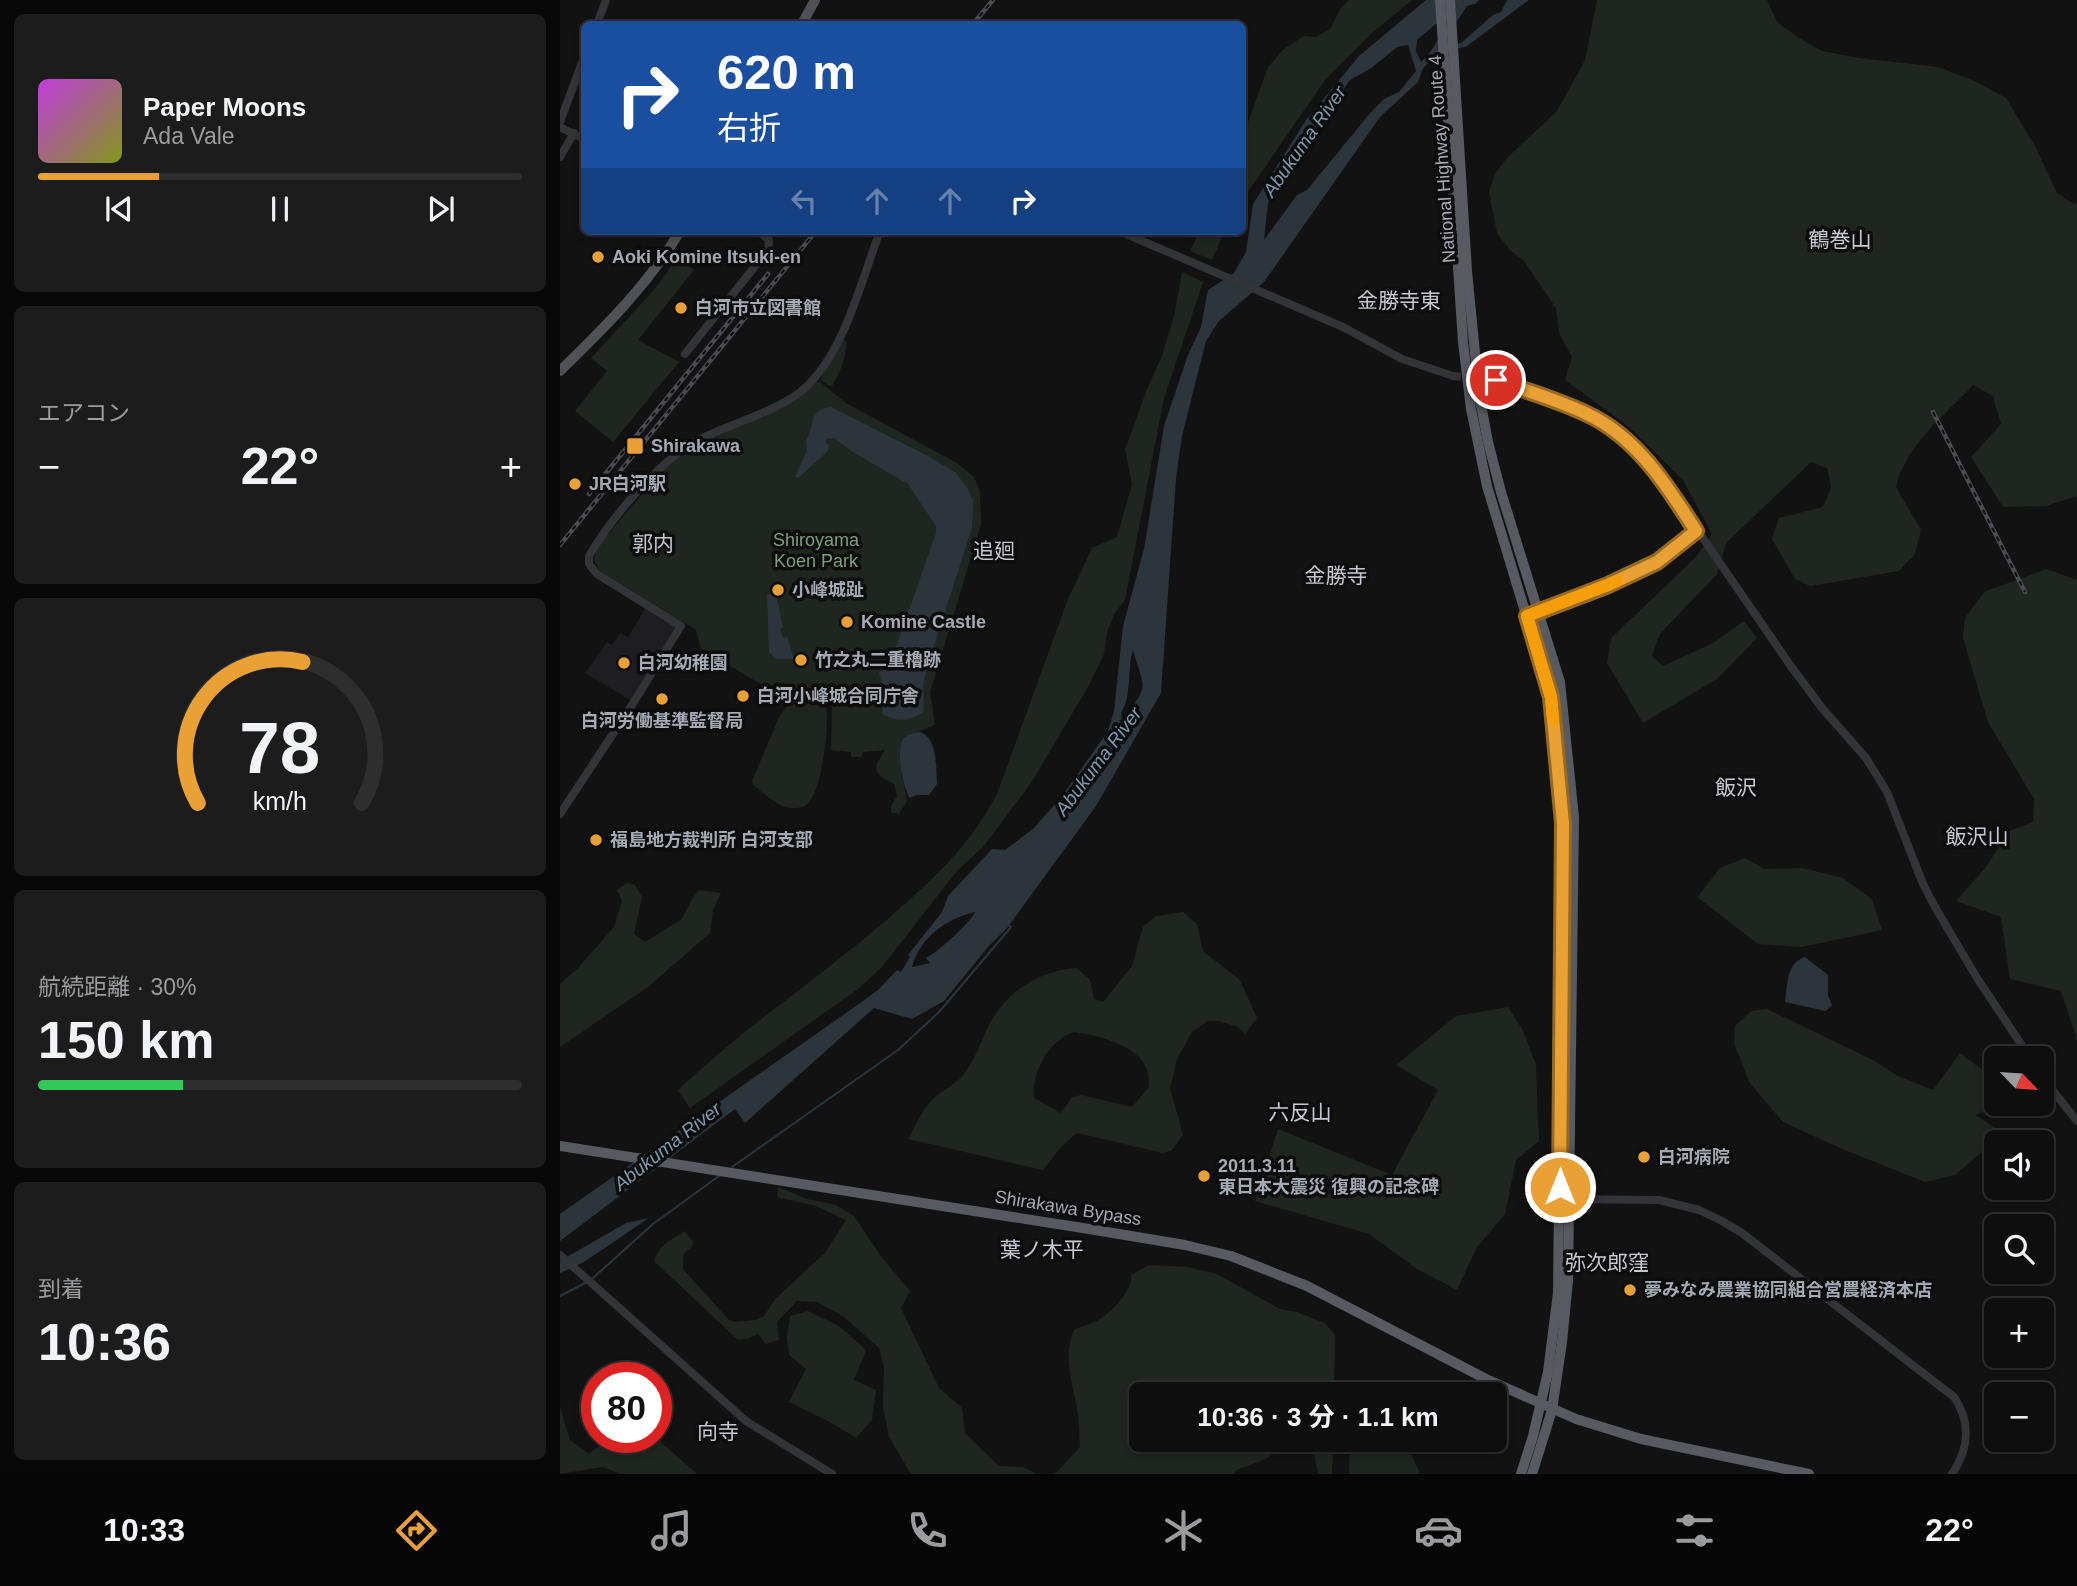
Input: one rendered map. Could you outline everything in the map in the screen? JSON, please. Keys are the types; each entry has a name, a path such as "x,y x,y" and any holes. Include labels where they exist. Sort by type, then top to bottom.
{"highway":[{"name":"National Highway Route 4","path":"1440,0 1463,342 1471,409 1487,486 1532,613 1560,682 1574,817 1566,1199 1569,1281 1552,1410 1532,1474"},
{"name":"National Highway Route 4","path":"1450,0 1467,271 1479,394 1497,479 1532,613"},
{"name":"Shirakawa Bypass","path":"560,1146 1185,1245 1231,1256 1307,1286 1486,1379 1552,1410 1641,1439 1809,1474"},
{"name":"National Highway Route 4","path":"1521,1474 1548,1372 1566,1199"}],"main road":[{"path":"804,21 816,0"},
{"path":"560,370 605,328 642,288 677,235"}],"street":[{"path":"598,21 606,0"},
{"path":"560,122 581,65"},
{"path":"560,127 581,137"},
{"path":"560,157 574,133"},
{"path":"685,354 768,250 769,240 763,235"},
{"path":"560,814 681,626 597,574 589,564 589,556 665,462 699,440 793,396 816,377 841,335 878,235"},
{"path":"1129,235 1281,299 1368,339 1402,359 1453,376"},
{"path":"1496,380 1590,415 1612,429 1649,463 1665,483 1822,708 1873,769 1901,824 1923,884 1977,978 2022,1046"},
{"path":"1532,613 1606,586 1657,562 1696,531"},
{"path":"2054,1092 2077,1121"},
{"path":"1566,1199 1659,1200 1699,1210 1742,1233 1954,1397 1965,1417 1966,1427 1964,1450 1952,1474"},
{"path":"560,1255 746,1421 832,1474"}],"shaded area":[{"name":"白河幼稚園","path":"647,606 679,626 632,701 585,673 607,642 612,645 620,633 628,637"}],"green space":[{"path":"1349,0 1412,0 1373,32 1325,80 1246,195 1246,128 1268,67 1284,49 1304,36 1316,37 1331,28 1340,9"},
{"path":"1597,0 1767,0 1777,22 1822,51 1938,67 1975,81 2006,98 2035,146 2057,193 2074,204 2077,202 2077,496 2046,506 2003,507 1971,457 2001,424 1993,396 1973,385 1917,444 1901,472 1896,487 1921,530 1915,554 1899,571 1810,586 1795,579 1772,539 1779,518 1823,507 1831,487 1827,468 1811,462 1726,543 1717,574 1660,634 1652,656 1663,666 1713,643 1744,621 1757,638 1717,679 1643,723 1607,663 1611,638 1695,558 1712,534 1683,480 1628,426 1565,380 1572,357 1559,333 1556,308 1524,261 1510,250 1497,233 1489,192 1495,173 1508,157 1557,111 1585,60"},
{"path":"1198,235 1223,235 1212,260 1190,251"},
{"path":"678,257 694,270 638,340 679,362 613,442 575,411 607,371 591,358 654,290"},
{"path":"1182,272 1203,282 1164,398 1125,600 1114,614 1107,632 1104,654 1088,687 1031,783 983,847 957,871 881,968 858,989 690,1108 678,1091 682,1086 747,1030 889,918 949,861 986,813 997,794 1068,599 1092,548 1117,537 1132,484 1125,449 1161,358 1174,317"},
{"path":"842,339 847,342 844,359 835,381 829,386 821,380 822,375"},
{"name":"Shiroyama Koen Park","path":"814,382 820,382 846,403 957,463 974,477 980,491 981,524 930,692 935,725 908,736 901,771 907,801 899,814 891,812 891,806 897,796 894,784 881,777 876,770 885,750 863,752 861,757 851,757 851,752 831,750 832,694 792,692 781,696 701,649 696,630 600,571 594,560 598,546 667,465 696,445"},
{"path":"2046,569 2077,580 2077,1040 2061,991 2010,979 2001,917 1956,901 1986,867 2009,831 2033,822 2034,799 1988,722 1963,638 1965,618 1984,592"},
{"path":"814,698 826,705 826,742 812,798 804,806 790,808 773,800 753,785 752,781 779,717 791,701"},
{"path":"1745,858 1765,869 1803,868 1843,878 1872,899 1882,930 1802,947 1758,944 1697,897 1720,868"},
{"path":"627,883 635,885 642,897 634,934 645,942 682,919 699,890 721,893 713,910 710,933 648,987 560,1047 560,984 614,927 622,901 617,890"},
{"path":"1183,912 1197,924 1203,951 1240,980 1257,1018 1245,1034 1238,1027 1219,1021 1208,1021 1192,1032 1177,1059 1170,1088 1183,1135 1172,1150 1163,1153 1077,1133 1062,1146 1043,1170 908,1139 930,1102 968,1069 997,1011 1016,992 1038,978 1077,968 1090,980 1094,999 1103,1002 1132,966 1143,927 1156,916","holes":["1074,1032 1116,1043 1142,1061 1148,1072 1149,1087 1132,1107 1081,1095 1072,1097 1061,1113 1034,1098 1035,1078 1050,1050 1065,1036"]},
{"path":"1508,1007 1522,1029 1536,1064 1539,1141 1516,1160 1505,1214 1477,1247 1457,1290 1417,1269 1369,1234 1255,1201 1278,1129 1392,1175 1438,1090 1396,1065 1456,1016"},
{"path":"1767,1009 1873,1060 1898,1076 1933,1090 1960,1053 1984,1071 1984,1112 1976,1115 1997,1130 1984,1130 1984,1150 1955,1175 1925,1182 1783,1122 1749,1082 1734,1043 1735,1026 1751,1011"},
{"path":"778,1187 807,1199 836,1205 854,1216 881,1256 910,1291 901,1308 939,1388 962,1408 965,1433 999,1466 1023,1467 1037,1474 911,1474 889,1437 883,1407 884,1366 879,1348 843,1316 817,1302 797,1301 777,1322 779,1340 766,1344 758,1334 738,1340 654,1261 663,1247 685,1231 694,1244 683,1255 683,1269 729,1320 755,1320 764,1316 776,1298 825,1253 846,1220 816,1206 777,1197"},
{"path":"1149,1265 1188,1267 1217,1274 1280,1309 1297,1312 1325,1323 1335,1335 1334,1382 1129,1382 1129,1452 1276,1452 1236,1470 1234,1474 1051,1474 1057,1472 1080,1447 1078,1413 1069,1359 1074,1330 1097,1321 1110,1311 1125,1294 1131,1275"},
{"path":"808,1311 839,1326 866,1350 854,1380 876,1390 872,1420 856,1438 789,1402 806,1369 789,1355 787,1338 790,1316"},
{"path":"560,1407 570,1440 581,1448 581,1453 672,1452 697,1474 621,1474 602,1467 560,1474"},
{"path":"1314,1452 1333,1452 1332,1474 1318,1474"},
{"path":"1350,1452 1410,1452 1420,1474 1349,1474"}],"water":[{"name":"Abukuma River","path":"1426,0 1479,0 1467,6 1439,49 1461,43 1493,15 1501,12 1507,0 1529,0 1467,46 1437,55 1423,68 1418,82 1380,117 1264,282 1219,321 1206,341 1182,436 1176,478 1161,693 1096,806 1007,928 944,1001 912,1019 874,1008 745,1123 735,1109 560,1241 560,1214 863,1001 897,970 901,972 910,957 908,955 942,912 948,896 992,849 1005,850 1034,828 1062,796 1108,731 1114,711 1123,626 1144,549 1164,426 1188,355 1201,327 1208,290 1234,273 1246,252 1253,204 1306,120 1359,56","holes":["1457,6 1431,51 1421,62 1416,51 1417,40","1408,45 1416,71 1399,92 1384,99 1371,112 1307,190 1297,195 1264,240 1268,203 1282,175 1350,80 1370,69 1397,47","1133,650 1142,687 1141,693 1122,720","975,912 953,937 926,958 930,963 912,967 921,947 935,931"]},
{"path":"831,407 956,473 973,501 972,528 926,671 923,686 924,711 909,719 898,720 882,714 884,694 879,672 891,661 936,533 936,526 908,484 834,438 826,439 830,446 828,451 798,478 795,477 807,451 806,441 815,415 818,411"},
{"path":"767,594 776,594 783,627 780,629 783,638 787,637 794,659 776,659 769,652"},
{"path":"920,732 926,735 933,747 937,784 929,795 910,798 903,778 901,743 905,737"},
{"path":"1805,957 1828,975 1828,996 1832,1005 1826,1011 1785,1002 1791,969"},
{"path":"649,1218 584,1262 560,1273 560,1261 626,1223"}],"waterway":[{"path":"732,1167 898,1050 939,1012 1011,927 1007,924"},
{"path":"593,1278 653,1224 719,1176"},
{"path":"560,1296 585,1283"}],"tunnel":[{"path":"1453,376 1496,380"}],"railway":[{"path":"976,21 993,0"},
{"path":"560,545 813,235"},
{"path":"589,494 768,274"},
{"path":"1933,412 2025,592"}],"slow traffic":[{"path":"1553,720 1551,697 1527,616 1617,581"}],"place":[{"name":"Aoki Komine Itsuki-en","path":"598,257"},
{"name":"白河市立図書館","path":"681,308"},
{"name":"Shirakawa","path":"635,446"},
{"name":"JR白河駅","path":"575,484"},
{"name":"小峰城趾","path":"778,590"},
{"name":"Komine Castle","path":"847,622"},
{"name":"竹之丸二重櫓跡","path":"801,660"},
{"name":"白河幼稚園","path":"624,663"},
{"name":"白河小峰城合同庁舎","path":"743,696"},
{"name":"白河労働基準監督局","path":"662,699"},
{"name":"福島地方裁判所 白河支部","path":"596,840"},
{"name":"白河病院","path":"1644,1157"},
{"name":"2011.3.11 東日本大震災 復興の記念碑","path":"1204,1176"},
{"name":"夢みなみ農業協同組合営農経済本店","path":"1630,1290"}],"district":[{"name":"鶴巻山","path":"1840,240"},
{"name":"金勝寺東","path":"1399,301"},
{"name":"郭内","path":"653,544"},
{"name":"追廻","path":"994,551"},
{"name":"金勝寺","path":"1336,576"},
{"name":"飯沢","path":"1736,788"},
{"name":"飯沢山","path":"1977,837"},
{"name":"六反山","path":"1300,1113"},
{"name":"葉ノ木平","path":"1042,1250"},
{"name":"弥次郎窪","path":"1607,1263"},
{"name":"向寺","path":"718,1432"}],"route":[{"path":"1496,380 1569,406 1612,429 1649,463 1696,531 1657,562 1606,586 1527,616 1551,697 1563,823 1560,1187"}]}
